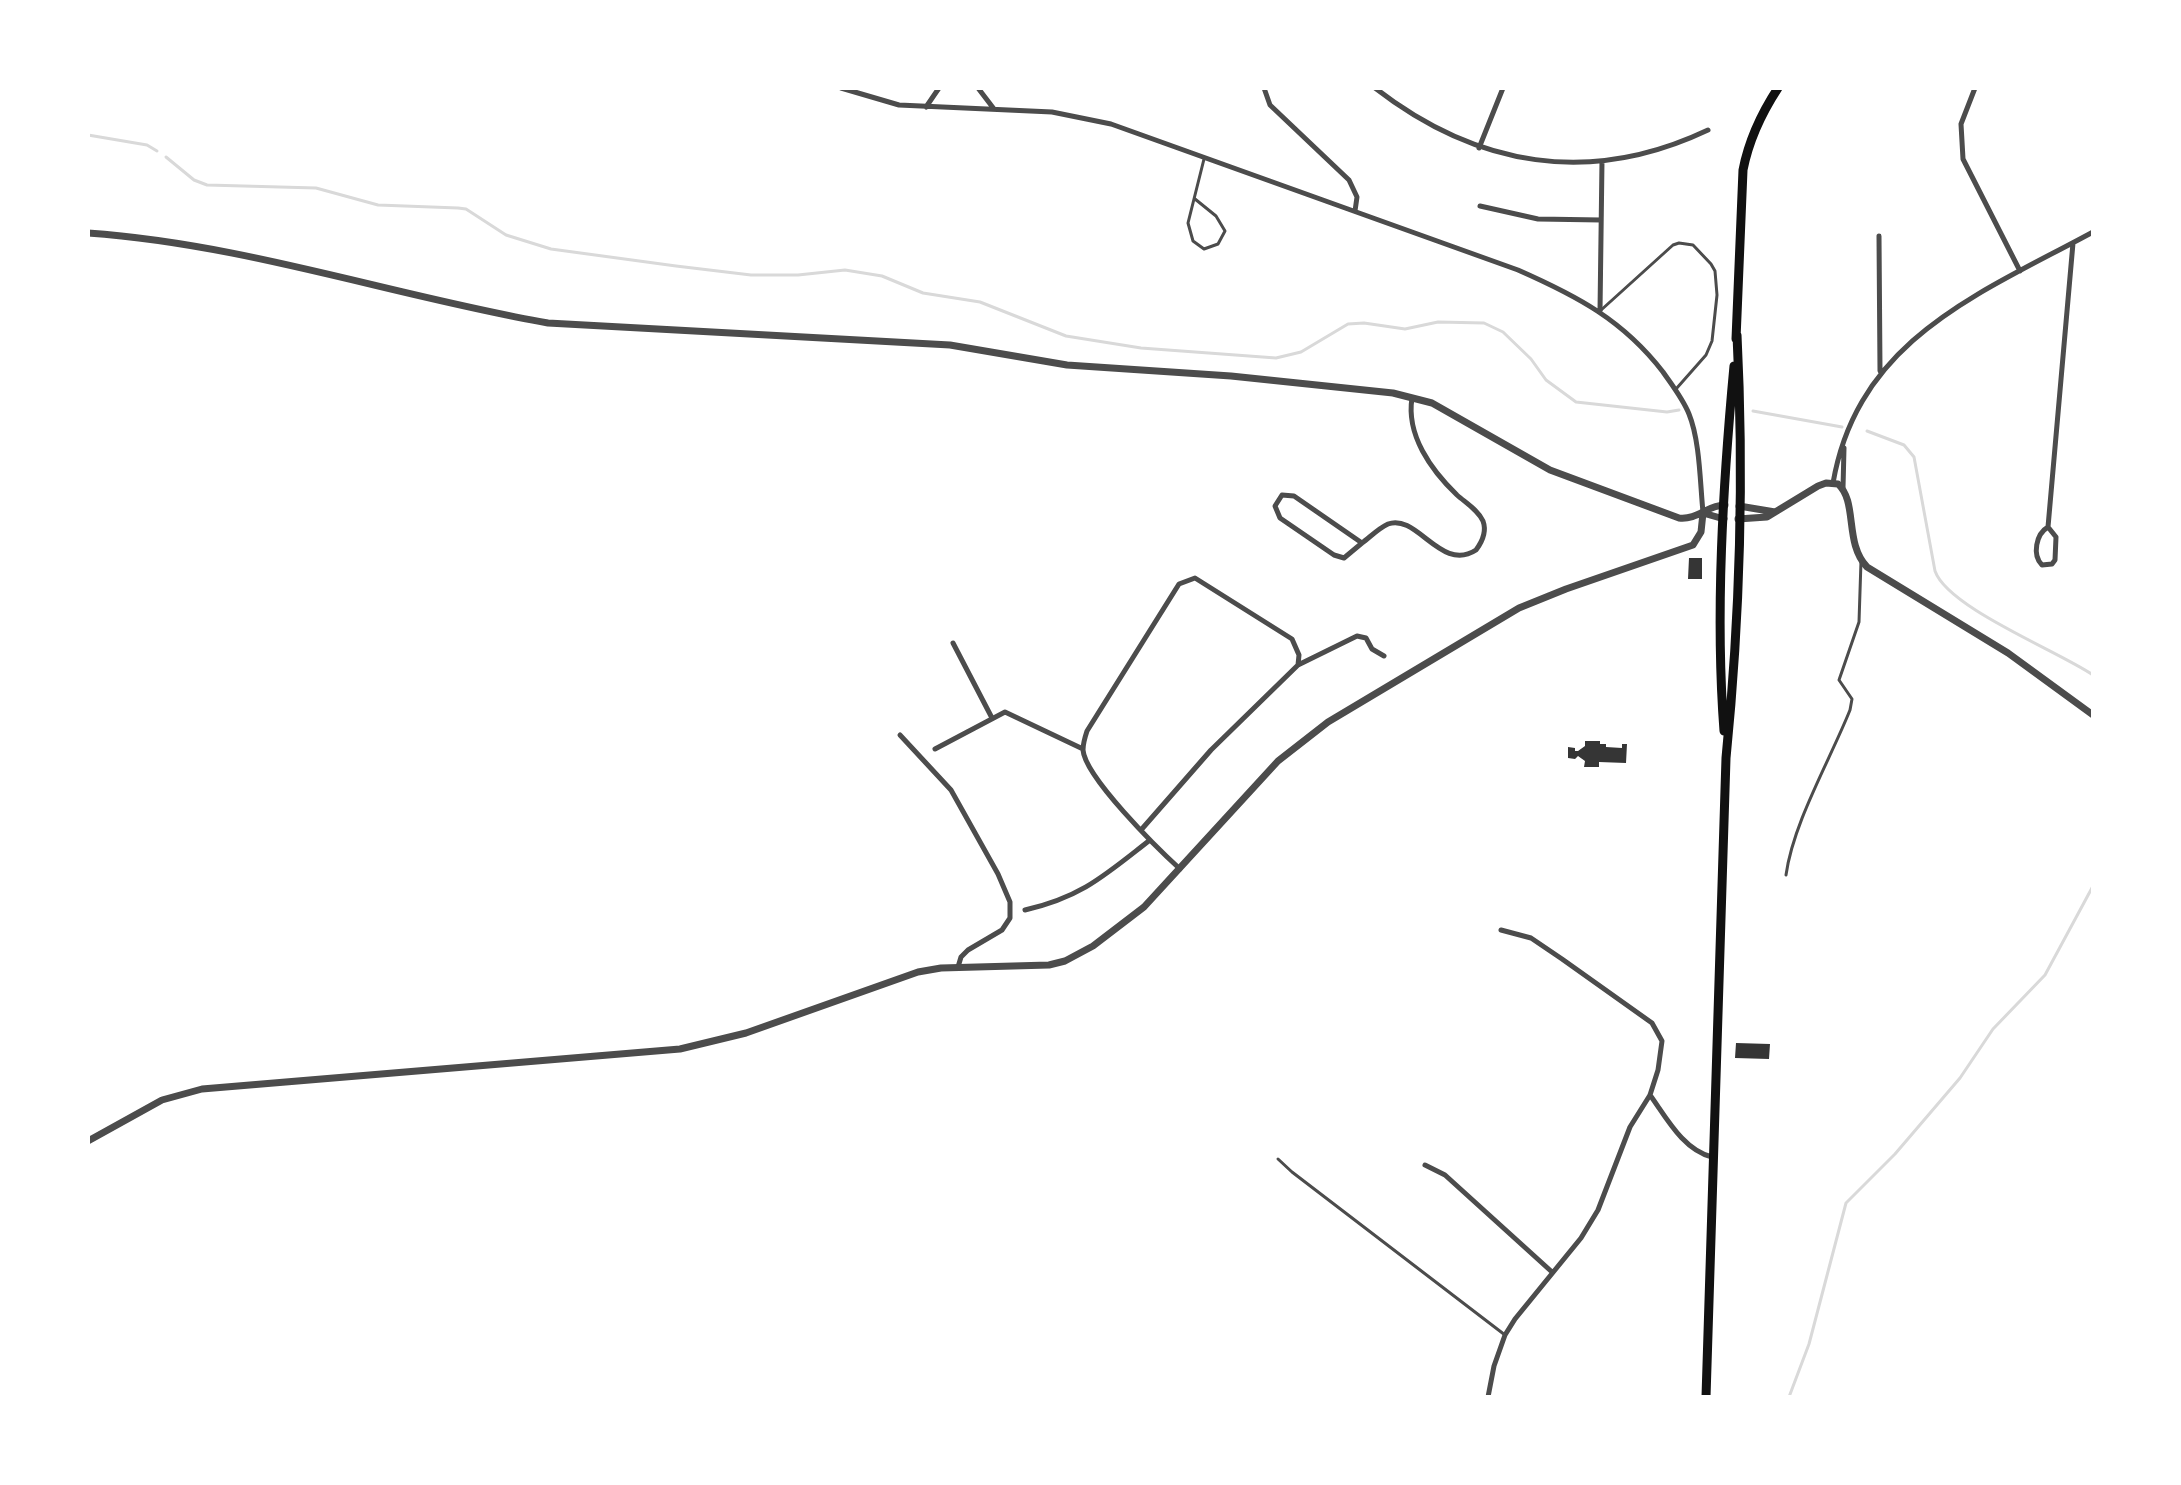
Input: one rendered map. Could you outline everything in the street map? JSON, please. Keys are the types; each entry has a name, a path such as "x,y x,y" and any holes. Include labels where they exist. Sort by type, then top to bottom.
{"main road":[{"path":"1726,758 1721,688 1724,519 1737,335 1743,170 1760,116 1778,88"},
{"path":"1706,1397 1726,758 1734,673 1741,449 1737,335"},
{"path":"1725,505 1739,506"},
{"path":"1724,519 1738,519"}],"street":[{"path":"88,1141 162,1100 202,1089 680,1049 746,1033 918,972 958,967 1049,965 1078,955 1144,907 1278,761 1328,722 1519,608 1693,545 1701,532 1703,513 1690,415 1675,389 1650,357 1600,311 1565,291 1518,270 1205,155 1111,124 1052,112 926,108 875,100 841,88"},
{"path":"926,108 939,88"},
{"path":"978,88 994,110"},
{"path":"1264,88 1270,105 1349,180 1357,197 1355,211"},
{"path":"1375,88 1425,123 1479,148 1546,160 1602,161 1670,147 1708,130"},
{"path":"1479,148 1503,88"},
{"path":"1975,88 1961,124 1963,159 2020,271"},
{"path":"1600,311 1602,161"},
{"path":"1480,206 1538,219 1602,220"},
{"path":"1833,483 1853,422 1880,372 1906,344 1972,296 2093,232"},
{"path":"88,233 135,236 277,261 502,315 548,323 950,345 1067,365 1231,376 1371,390 1432,403 1550,470 1679,518 1691,519 1710,507 1725,505"},
{"path":"1879,236 1880,372"},
{"path":"2048,527 2038,539 2036,557 2042,565 2052,564 2055,560 2056,537 2048,527 2073,243"},
{"path":"1362,543 1294,496 1282,495 1277,499 1275,506 1280,518 1334,555 1344,558 1386,524 1408,527 1444,551 1461,556 1476,550 1484,535 1482,520 1442,479 1414,434 1410,411 1412,398"},
{"path":"1844,447 1843,488 1853,541 1861,561 2008,653 2093,715"},
{"path":"1738,519 1767,517 1818,486 1833,483 1843,488"},
{"path":"1739,506 1775,512"},
{"path":"1703,513 1724,519"},
{"path":"1180,869 1141,830 1093,772 1083,749 1087,731 1179,584 1187,580 1195,578 1202,581 1292,639 1299,655 1298,665"},
{"path":"1141,830 1211,750 1298,665 1357,636 1366,638 1372,649 1384,656"},
{"path":"953,643 992,718"},
{"path":"935,749 1005,712 1020,716 1083,749"},
{"path":"900,735 951,790 998,874 1010,902 1010,918 1002,930 968,950 961,957 958,967"},
{"path":"1025,910 1055,903 1078,893 1150,840"},
{"path":"1488,1397 1494,1366 1505,1335 1581,1238 1598,1210 1635,1117 1650,1095 1662,1041 1657,1028 1531,938 1501,930"},
{"path":"1650,1095 1675,1131 1699,1152 1713,1157"},
{"path":"1425,1165 1445,1175 1552,1272"}],"lane":[{"path":"1195,199 1216,216 1225,231 1218,244 1204,249 1193,241 1188,223 1205,155"},
{"path":"1600,311 1673,245 1687,243 1702,254 1715,271 1717,280 1712,341 1706,355 1675,389"},
{"path":"1786,875 1808,806 1850,710 1852,699 1839,680 1859,622 1861,561"},
{"path":"1278,1159 1505,1335"}],"building":[{"path":"1689,558 1702,558 1702,579 1688,579"},
{"path":"1585,741 1600,741 1606,747 1622,748 1622,744 1627,744 1626,763 1599,762 1599,767 1584,767 1585,761 1578,756 1568,758 1568,747 1578,751 1585,746"},
{"path":"1736,1043 1770,1044 1769,1059 1735,1058"}],"waterway":[{"path":"88,135 147,145 157,151"},
{"path":"166,157 194,180 207,185 316,188 378,205 466,209 506,235 551,249 751,275 798,275 845,270 882,276 923,293 980,302 1066,336 1141,348 1276,358 1301,352 1348,324 1405,329 1438,322 1484,323 1503,332 1531,359 1546,380 1576,402 1667,412 1679,410"},
{"path":"1753,411 1842,427"},
{"path":"1867,431 1904,445 1914,457 1935,571 1944,585 1981,614 2093,675"},
{"path":"1789,1397 1809,1344 1846,1203 1895,1154 1960,1078 1993,1029 2045,975 2093,886"}]}
